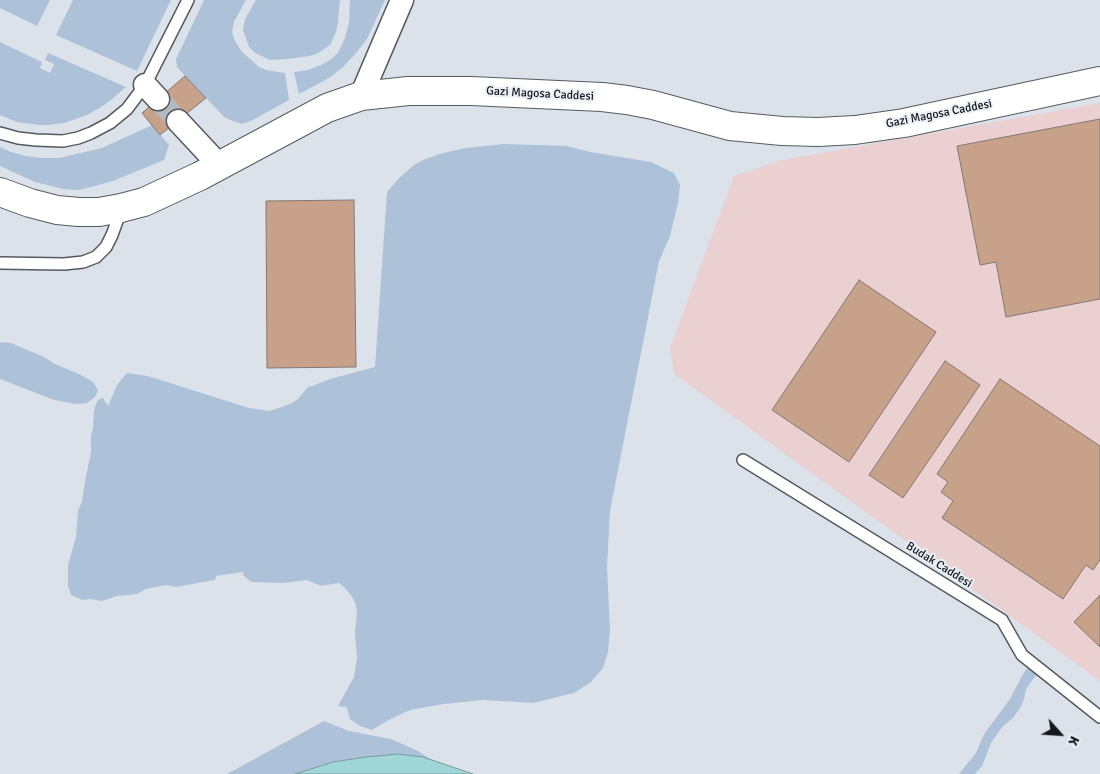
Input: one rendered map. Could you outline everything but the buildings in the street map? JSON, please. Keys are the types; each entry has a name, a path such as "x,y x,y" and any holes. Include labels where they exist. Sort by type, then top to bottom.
{"street":[{"path":"361,96 402,0"},
{"name":"Gazi Magosa Caddesi","path":"0,192 57,210 99,212 122,208 144,202 192,180 327,108 361,96 408,91 602,97 653,105 730,126 818,132 855,130 904,123 1100,81"},
{"path":"178,121 220,166"}],"lane":[{"path":"0,133 18,138 50,141 78,138 103,128 119,117 127,109 152,92 188,0"},
{"path":"0,263 64,264 83,262 96,256 106,247 122,208"},
{"name":"Budak Caddesi","path":"743,460 1002,620 1022,655 1100,717"}],"shaded area":[{"path":"0,0 50,0 37,26 0,8"},
{"path":"73,0 171,0 137,71 56,35"},
{"path":"204,0 246,0 234,22 232,32 235,41 242,52 259,67 285,73 289,100 242,124 224,117 177,67 176,59"},
{"path":"256,0 340,0 336,32 330,45 310,56 287,59 270,60 255,53 249,47 243,30 245,19"},
{"path":"350,0 385,0 367,39 357,52 329,78 299,94 294,72 308,70 321,65 338,53 345,38 349,22"},
{"path":"0,42 42,62 40,68 50,73 54,64 45,60 48,53 126,87 101,107 87,115 64,123 39,125 17,122 0,115"},
{"path":"1100,103 1100,681 674,374 670,347 734,176 782,160"},
{"path":"152,125 169,145 164,160 113,181 95,186 79,190 63,189 35,182 0,166 0,147 26,156 59,158 102,148"},
{"path":"504,144 567,146 590,152 651,162 674,173 680,185 678,203 670,236 659,261 610,511 607,567 610,630 608,652 603,668 591,682 574,693 533,703 483,700 410,710 372,730 360,726 350,719 347,707 338,706 354,677 357,657 355,633 357,611 355,602 339,583 321,586 307,580 283,583 251,582 243,575 243,572 216,576 215,580 176,587 166,585 146,589 137,594 117,596 102,601 82,600 71,595 68,586 68,565 76,537 78,511 82,501 91,453 94,411 98,400 103,398 108,406 117,385 127,373 148,376 249,408 270,411 290,404 298,399 307,388 330,379 375,367 387,192 400,177 423,160 465,148"},
{"path":"0,342 11,343 81,375 93,382 98,390 95,397 87,403 77,404 54,400 0,379"},
{"path":"1033,660 1039,671 1026,689 1020,708 1013,718 1002,727 991,743 982,766 975,774 959,774 976,753 984,734 1010,699 1023,674"},
{"path":"324,721 349,731 391,739 418,751 448,771 227,774"},
{"path":"398,754 423,757 473,774 295,774 333,762"}],"tunnel":[{"path":"158,99 178,121"}]}
